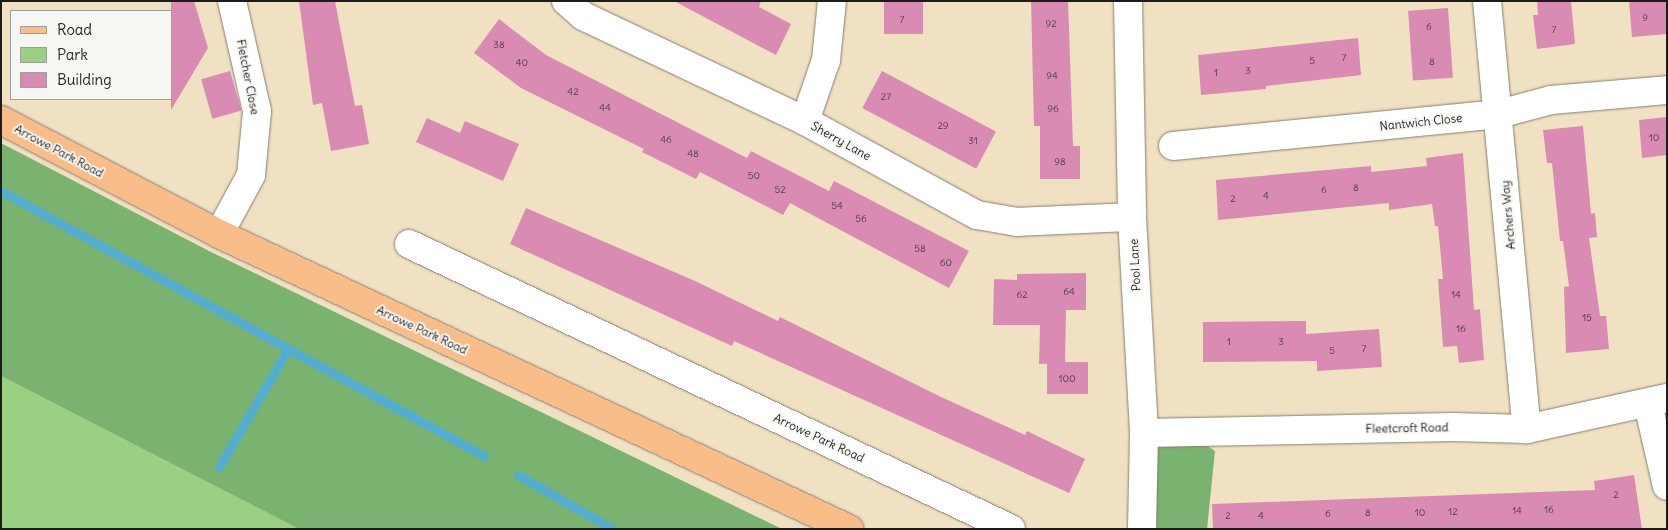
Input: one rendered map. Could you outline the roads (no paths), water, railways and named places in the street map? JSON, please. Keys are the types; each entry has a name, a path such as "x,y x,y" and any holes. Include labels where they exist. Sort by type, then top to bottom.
{"main road":[{"name":"Arrowe Park Road","path":"1,120 219,234 849,529"}],"street":[{"name":"Fletcher Close","path":"219,234 251,174 256,111 232,1"},
{"name":"Sherry Lane","path":"566,1 583,16 805,121 977,215 1017,222 1132,217"},
{"path":"805,121 826,60 832,1"},
{"name":"Pool Lane","path":"1128,1 1132,217 1144,434 1142,529"},
{"name":"Archers Way","path":"1487,1 1527,429"},
{"name":"Nantwich Close","path":"1173,146 1499,114 1551,100 1667,90"},
{"name":"Arrowe Park Road","path":"409,244 1011,529"},
{"path":"1657,401 1667,486"},
{"name":"Fleetcroft Road","path":"1144,434 1453,427 1527,429 1657,401"}],"waterway":[{"path":"1,191 484,456"},
{"path":"219,467 288,349"},
{"path":"518,475 613,529"}]}
